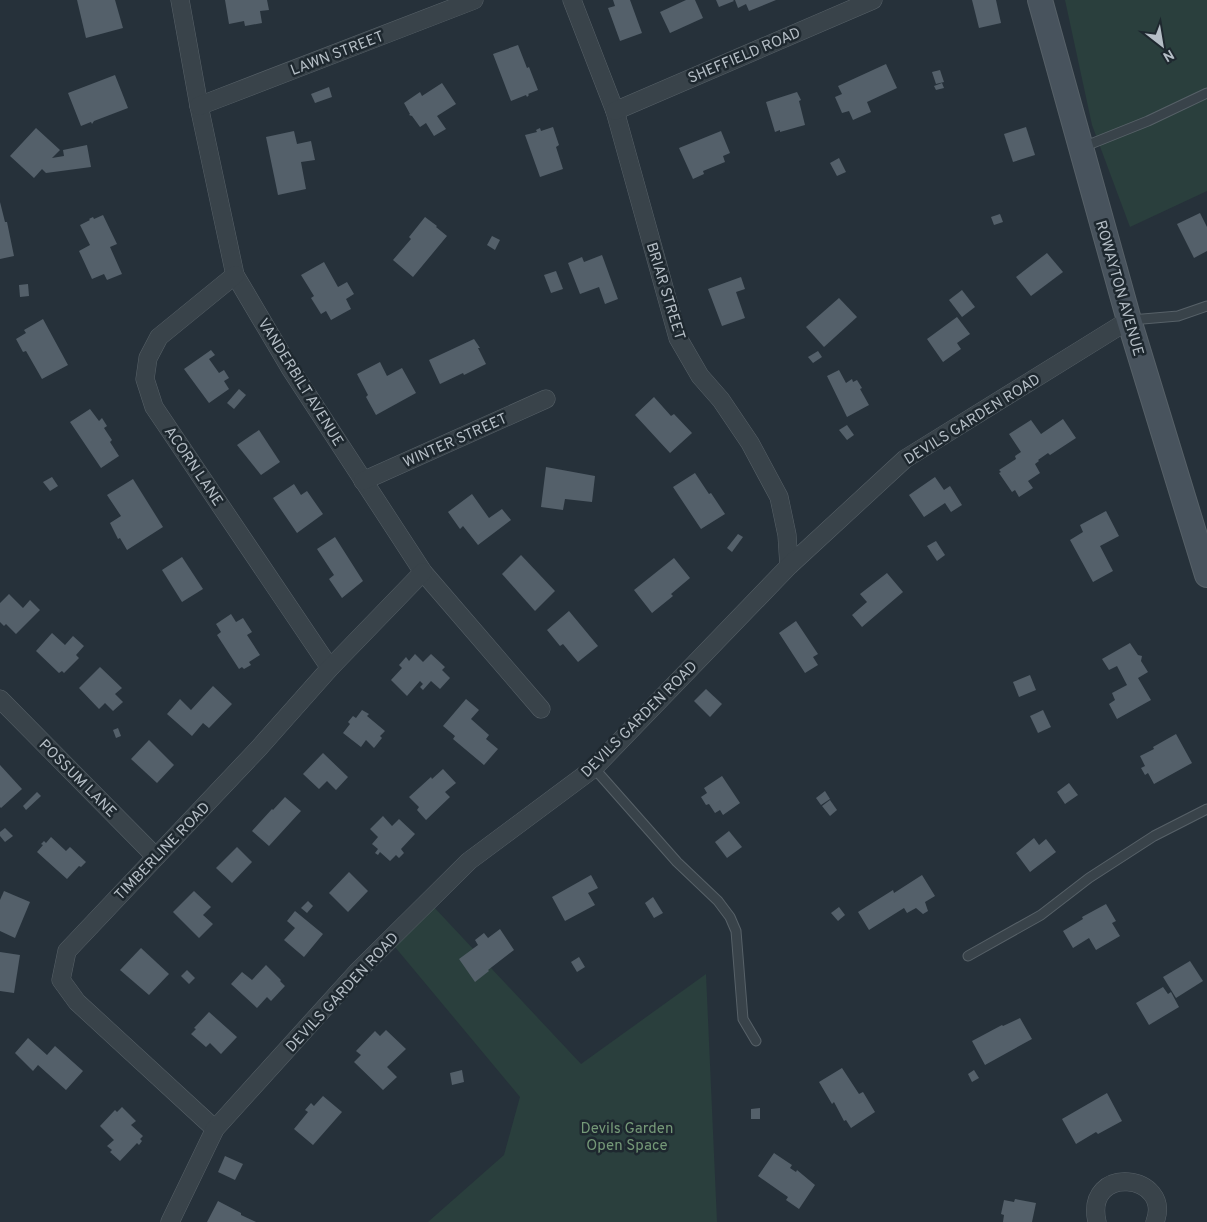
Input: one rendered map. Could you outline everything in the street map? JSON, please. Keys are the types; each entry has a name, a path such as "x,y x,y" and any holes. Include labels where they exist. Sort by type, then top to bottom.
{"street":[{"name":"VANDERBILT AVENUE","path":"180,0 199,106 235,275 290,368 423,572 541,709"},
{"name":"LAWN STREET","path":"199,106 474,0"},
{"name":"BRIAR STREET","path":"572,0 614,110 678,338 700,376 721,400 750,443 779,497 787,535 789,566"},
{"name":"SHEFFIELD ROAD","path":"614,110 873,0"},
{"name":"ROWAYTON AVENUE","path":"1040,0 1129,320 1207,575"},
{"name":"ACORN LANE","path":"235,275 159,337 148,358 145,379 154,407 330,668"},
{"name":"DEVILS GARDEN ROAD","path":"170,1222 215,1130 357,972 469,861 594,768 789,566 905,459 1129,320"},
{"name":"WINTER STREET","path":"363,481 546,399"},
{"name":"TIMBERLINE ROAD","path":"215,1130 77,1002 61,980 67,951 259,748 330,668 423,572"},
{"name":"POSSUM LANE","path":"0,700 156,857"},
{"path":"1097,1222 1095,1210 1098,1199 1105,1189 1114,1183 1125,1181 1141,1185 1153,1197 1156,1208 1155,1222"}],"lane":[{"path":"1080,148 1148,121 1207,93"},
{"path":"1129,320 1178,316 1207,306"},
{"path":"594,768 677,862 718,900 730,917 736,931 743,1019 756,1041"},
{"path":"968,956 1041,915 1089,878 1154,836 1207,809"}],"green space":[{"path":"1065,0 1207,0 1207,191 1130,227 1092,125"},
{"name":"Devils Garden Open Space","path":"432,905 581,1064 706,974 717,1222 428,1222 504,1155 520,1097 395,947"}],"building":[{"path":"77,0 115,0 123,28 86,38"},
{"path":"225,0 267,0 269,10 260,11 262,23 245,26 244,21 229,24"},
{"path":"613,0 630,0 642,33 620,41 608,8 615,6"},
{"path":"686,0 695,0 703,18 670,33 660,12"},
{"path":"716,0 733,0 734,1 719,7"},
{"path":"735,0 776,0 749,11 746,4 738,8"},
{"path":"972,0 996,0 1001,23 979,28"},
{"path":"518,45 538,90 528,94 527,97 526,95 511,101 493,54"},
{"path":"886,64 897,88 867,102 871,112 853,120 849,111 842,113 835,97 842,94 838,86"},
{"path":"940,70 944,82 936,84 932,72"},
{"path":"115,75 128,108 94,121 92,124 91,122 81,126 68,93"},
{"path":"442,83 456,104 437,116 446,129 434,136 426,123 420,127 412,116 409,115 404,103 420,92 422,96"},
{"path":"942,83 944,88 936,90 934,86"},
{"path":"329,87 332,97 315,103 311,94"},
{"path":"797,92 801,100 799,101 805,125 775,132 766,102"},
{"path":"553,127 559,145 556,147 563,169 540,177 525,135 537,132 536,130 540,128 541,131"},
{"path":"1026,127 1035,155 1013,162 1004,134"},
{"path":"36,128 60,150 52,158 64,156 63,150 87,145 91,167 46,173 42,169 34,178 10,156"},
{"path":"294,131 297,144 311,141 315,160 301,162 306,189 278,195 266,137"},
{"path":"721,131 730,153 723,156 725,162 703,171 704,174 693,179 679,148"},
{"path":"839,158 846,172 837,176 830,163"},
{"path":"0,202 5,222 7,222 14,256 0,259"},
{"path":"1200,213 1207,227 1207,251 1194,258 1177,224"},
{"path":"1000,214 1003,222 994,225 991,217"},
{"path":"103,215 117,244 110,247 122,274 107,280 104,274 92,279 79,251 90,245 80,225 93,217 94,219"},
{"path":"425,217 447,236 413,277 393,260 411,239 409,237"},
{"path":"492,236 500,240 495,250 487,245"},
{"path":"1047,253 1063,272 1031,296 1016,277"},
{"path":"602,255 618,299 605,304 599,287 580,294 568,263 582,257 584,262"},
{"path":"324,262 338,287 347,282 354,294 346,299 351,309 331,320 326,311 321,314 311,298 314,296 301,275"},
{"path":"556,271 563,289 551,293 544,275"},
{"path":"741,277 745,289 736,292 745,318 722,326 708,289"},
{"path":"28,284 29,296 20,297 19,285"},
{"path":"962,290 975,307 962,317 949,300"},
{"path":"839,298 857,317 824,347 806,327"},
{"path":"957,317 970,334 957,343 961,349 943,362 927,339"},
{"path":"43,319 68,365 42,379 26,351 23,352 16,339 26,333 24,330"},
{"path":"474,339 480,348 478,348 486,364 440,384 429,360"},
{"path":"211,350 215,355 209,359 219,373 224,370 229,378 224,381 229,389 209,403 184,369"},
{"path":"818,351 822,357 813,363 808,357"},
{"path":"380,362 387,376 402,368 416,393 376,415 366,397 368,395 357,374"},
{"path":"839,370 846,383 852,379 853,382 857,380 869,405 847,417 827,376"},
{"path":"239,389 246,395 234,409 227,403"},
{"path":"654,397 671,416 674,414 692,433 670,453 635,415"},
{"path":"90,409 99,421 102,418 107,426 104,428 119,456 101,468 70,422"},
{"path":"1063,419 1076,438 1050,455 1048,453 1038,460 1035,464 1040,473 1028,481 1033,488 1019,497 1015,490 1012,492 999,473 1001,472 999,470 1016,459 1015,456 1021,452 1009,434 1031,420 1041,434"},
{"path":"847,425 854,435 847,440 839,430"},
{"path":"259,430 280,462 261,475 237,445"},
{"path":"546,467 595,476 592,502 565,499 563,510 541,507"},
{"path":"695,473 725,514 701,529 673,487"},
{"path":"52,477 58,486 50,491 43,482"},
{"path":"935,477 944,490 950,486 962,505 951,512 945,503 924,517 909,495"},
{"path":"133,479 163,527 127,550 120,538 118,539 110,523 121,516 107,495"},
{"path":"294,484 301,495 307,491 323,514 297,533 273,498"},
{"path":"472,494 489,518 502,509 511,520 478,545 463,526 460,529 448,512"},
{"path":"1106,511 1119,536 1100,546 1113,571 1093,582 1070,540 1083,532 1080,525"},
{"path":"738,534 743,537 732,552 727,548"},
{"path":"335,537 363,581 342,598 329,579 334,575 317,549"},
{"path":"936,541 945,555 937,561 927,546"},
{"path":"521,555 555,591 535,611 502,574"},
{"path":"182,557 203,589 182,602 162,570"},
{"path":"674,558 690,578 671,594 673,596 652,613 634,590"},
{"path":"887,573 903,592 862,627 852,615 867,602 860,594"},
{"path":"9,594 23,608 30,600 40,610 16,634 6,624 4,626 0,622 0,603"},
{"path":"569,611 598,646 578,662 563,644 560,646 547,630"},
{"path":"231,614 236,622 243,618 252,632 247,635 260,655 249,662 251,665 244,669 242,667 239,669 217,635 221,632 216,624"},
{"path":"796,621 818,654 813,657 818,665 805,673 779,633"},
{"path":"52,633 65,645 73,636 84,646 76,655 79,658 64,673 62,671 59,673 36,651"},
{"path":"1130,643 1138,655 1142,656 1141,661 1148,672 1138,678 1151,700 1117,719 1109,704 1115,700 1112,693 1127,685 1117,666 1109,670 1102,659"},
{"path":"415,654 423,662 431,654 445,667 442,670 450,678 440,689 431,681 423,690 420,687 423,684 420,681 407,696 391,680 402,668 399,665 406,657 409,661"},
{"path":"100,667 122,688 115,694 123,702 113,711 105,703 99,709 79,688"},
{"path":"1030,675 1036,690 1019,697 1013,682"},
{"path":"213,686 232,704 209,728 203,723 192,736 167,714 180,699 191,710"},
{"path":"706,689 722,704 710,717 694,701"},
{"path":"466,699 479,710 471,719 489,735 486,739 498,749 484,765 453,739 455,736 443,726"},
{"path":"362,710 369,714 367,716 385,731 374,748 366,740 361,747 343,733 350,724 348,722 353,716 356,718"},
{"path":"1043,710 1051,727 1038,733 1030,716"},
{"path":"118,728 121,736 116,738 113,730"},
{"path":"1176,734 1192,763 1154,784 1148,773 1145,775 1141,768 1145,766 1140,756"},
{"path":"149,740 174,765 157,783 131,759"},
{"path":"323,753 348,777 336,790 327,781 319,789 303,774"},
{"path":"0,765 22,789 1,808 0,807"},
{"path":"443,769 456,783 445,792 450,797 426,820 417,810 419,807 409,797"},
{"path":"722,776 740,803 723,815 720,810 715,813 709,804 706,805 701,797 707,793 704,788"},
{"path":"1069,783 1078,795 1065,804 1057,792"},
{"path":"825,791 830,799 821,805 816,798"},
{"path":"37,792 41,796 26,810 23,806"},
{"path":"285,797 301,811 269,846 252,831"},
{"path":"830,800 837,810 830,816 822,806"},
{"path":"383,816 392,826 399,819 415,834 401,849 404,853 399,858 396,855 390,861 380,852 378,855 375,853 378,849 372,844 378,837 370,829"},
{"path":"5,828 13,836 5,842 0,836 0,832"},
{"path":"729,831 742,847 727,858 715,842"},
{"path":"51,837 66,851 70,847 86,862 81,867 79,866 67,879 37,852 43,845 41,844 44,841 46,843"},
{"path":"1034,838 1039,845 1046,839 1056,852 1030,872 1016,853"},
{"path":"237,847 252,862 232,883 216,868"},
{"path":"349,872 368,891 348,912 329,893"},
{"path":"591,875 598,888 588,893 595,905 565,921 552,897"},
{"path":"922,875 935,896 925,902 928,911 923,914 916,908 907,913 904,908 869,930 858,912 893,890 894,893"},
{"path":"4,891 30,902 15,938 0,931 0,900"},
{"path":"194,891 211,907 203,915 213,924 199,938 173,912"},
{"path":"653,897 663,913 654,918 645,903"},
{"path":"308,901 313,906 307,913 301,908"},
{"path":"1106,904 1116,921 1112,923 1120,936 1096,950 1089,938 1073,948 1063,931 1083,919 1082,917"},
{"path":"839,907 845,915 838,921 831,913"},
{"path":"295,911 323,934 304,957 284,940 295,928 287,921"},
{"path":"500,929 514,950 475,982 459,959 478,945 475,940 484,933 488,938"},
{"path":"141,948 169,974 149,995 120,970"},
{"path":"0,952 20,955 14,993 0,991"},
{"path":"579,957 585,967 577,972 571,962"},
{"path":"1190,961 1203,981 1176,998 1163,977"},
{"path":"266,965 285,986 271,1001 267,997 257,1008 231,984 242,972 252,980"},
{"path":"187,970 195,978 189,984 181,976"},
{"path":"1163,987 1168,994 1171,992 1179,1007 1149,1025 1136,1003"},
{"path":"209,1012 237,1037 221,1054 210,1043 206,1047 191,1034"},
{"path":"1020,1018 1032,1039 985,1065 972,1041"},
{"path":"386,1030 406,1049 387,1067 397,1077 383,1090 354,1062 361,1055 356,1051 375,1031 380,1036"},
{"path":"28,1038 47,1055 55,1046 83,1071 66,1090 38,1065 33,1071 15,1053"},
{"path":"842,1068 859,1094 863,1092 875,1112 851,1128 846,1120 844,1121 834,1102 832,1104 819,1082"},
{"path":"462,1070 464,1082 452,1085 450,1073"},
{"path":"974,1070 979,1078 972,1082 968,1074"},
{"path":"1107,1093 1122,1121 1098,1134 1096,1132 1076,1144 1062,1119"},
{"path":"323,1096 342,1112 313,1145 294,1129 308,1112 305,1110 311,1103 314,1106"},
{"path":"122,1107 136,1121 131,1125 143,1136 140,1139 142,1141 139,1145 137,1143 120,1161 110,1152 112,1150 107,1146 114,1140 100,1126 115,1110 117,1112"},
{"path":"760,1108 760,1119 751,1119 751,1109"},
{"path":"774,1153 792,1165 790,1168 796,1172 797,1170 815,1185 799,1209 786,1200 788,1197 758,1176"},
{"path":"225,1156 243,1164 235,1180 218,1172"},
{"path":"1015,1199 1036,1203 1032,1222 1003,1222 1004,1215 1001,1214 1004,1200 1014,1202"},
{"path":"218,1201 241,1213 241,1215 256,1222 207,1222"}]}
